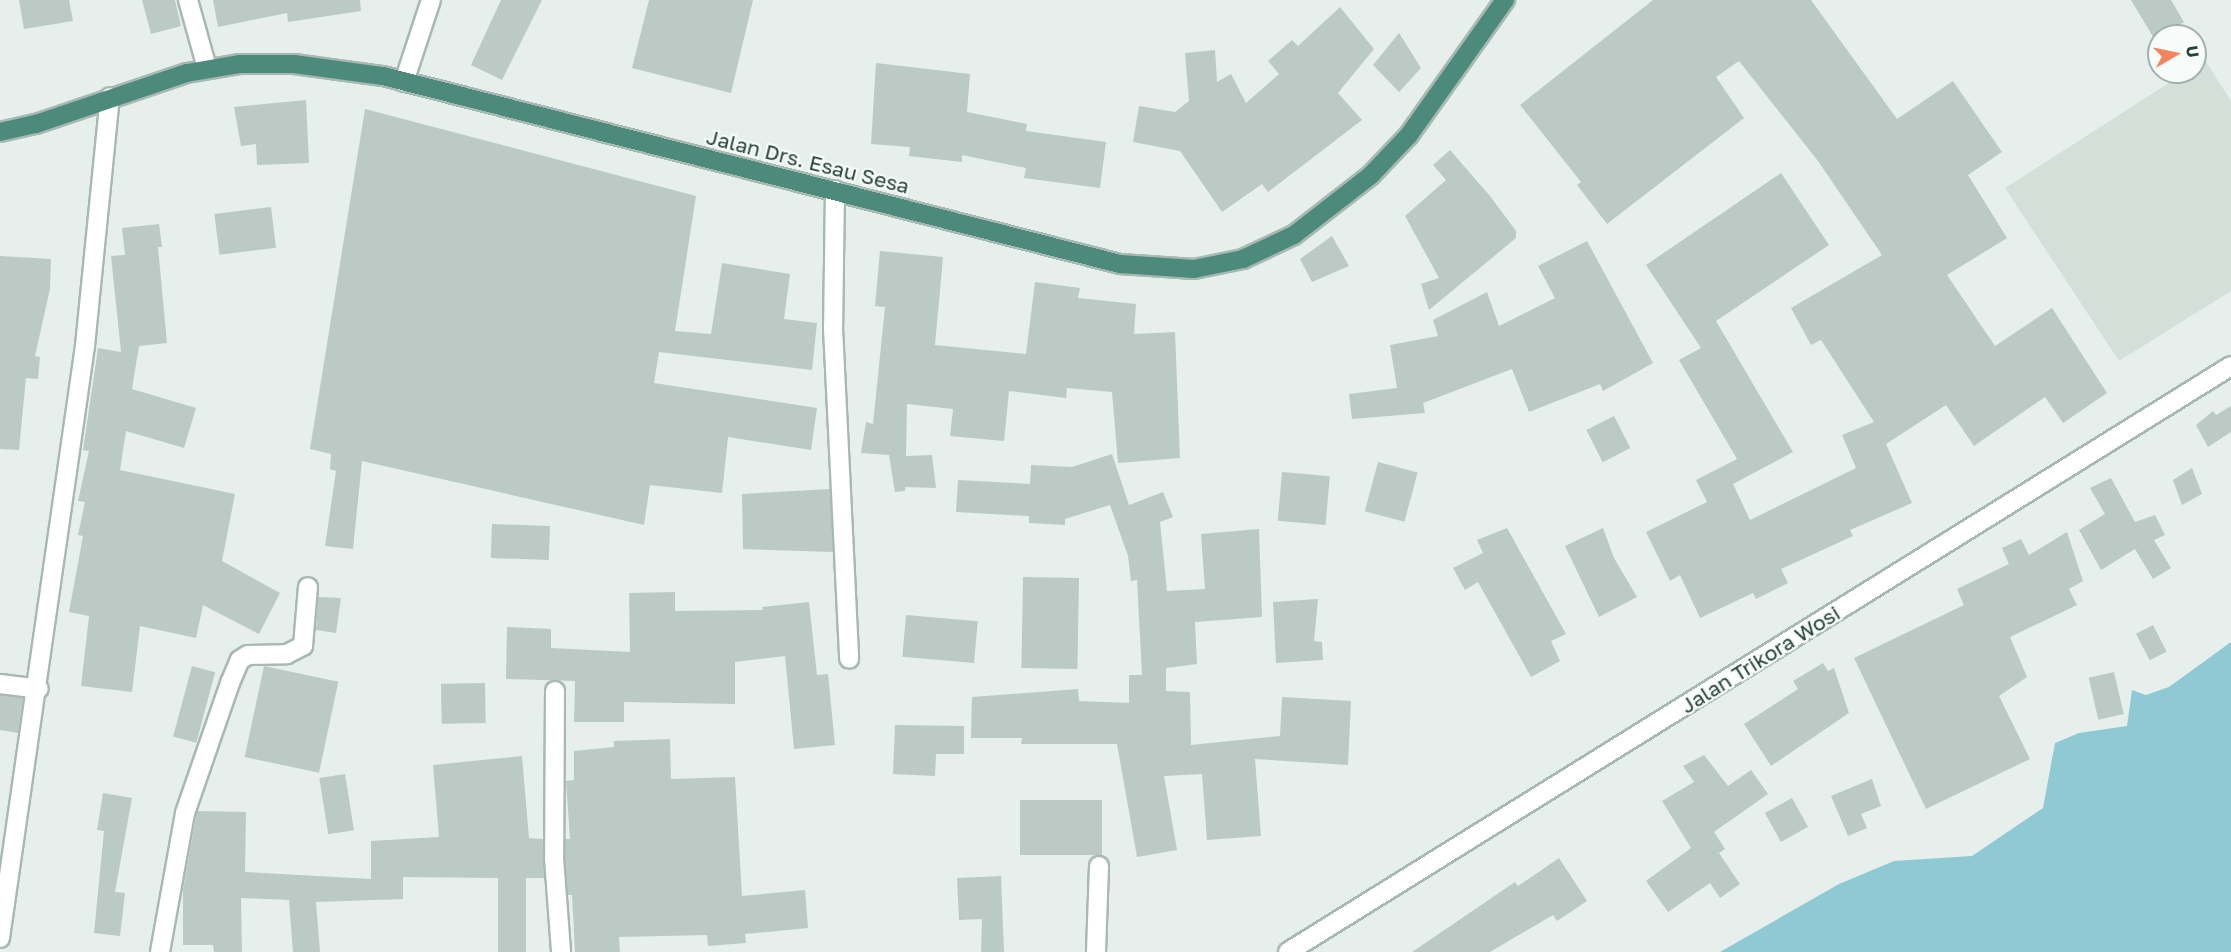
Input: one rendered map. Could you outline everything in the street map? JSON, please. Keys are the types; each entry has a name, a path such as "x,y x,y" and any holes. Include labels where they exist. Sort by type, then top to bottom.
{"highway":[{"name":"Jalan Drs. Esau Sesa","path":"0,132 36,124 110,97 207,68 240,64 294,64 404,82 1120,264 1171,270 1218,266 1294,235 1371,175 1409,135 1505,0"}],"street":[{"path":"188,0 207,68"},
{"path":"404,82 431,0"},
{"path":"0,938 39,689 85,346 110,97"},
{"path":"835,190 833,328 849,659"},
{"name":"Jalan Trikora Wosi","path":"1288,952 2231,366"},
{"path":"160,952 185,813 233,676 240,660 248,655 287,654 303,646 308,587"},
{"path":"0,684 39,689"},
{"path":"555,691 554,858 561,952"},
{"path":"1096,952 1099,867"}],"shaded area":[{"path":"2207,63 2231,101 2231,291 2119,361 2005,188 2167,84 2207,84"}],"water":[{"path":"2231,642 2231,952 1720,952 1839,884 1894,861 1972,856 2043,808 2055,743 2079,733 2127,726 2132,690 2146,695 2169,687"}],"building":[{"path":"19,0 69,0 73,21 24,29"},
{"path":"142,0 175,0 181,26 151,34"},
{"path":"213,0 360,0 361,11 288,22 287,13 218,27"},
{"path":"501,0 542,0 502,80 471,65"},
{"path":"649,0 753,0 731,93 632,68"},
{"path":"1653,0 1811,0 1897,119 1953,81 2002,152 1968,175 2007,238 1947,275 1995,346 2052,308 2107,393 2063,423 2045,397 1974,446 1946,405 1886,444 1912,503 1850,530 1853,536 1781,569 1788,583 1756,599 1753,593 1700,618 1680,575 1670,581 1646,532 1707,502 1696,480 1737,459 1679,360 1701,348 1646,265 1781,173 1829,245 1716,321 1793,452 1733,484 1750,520 1856,468 1842,435 1874,422 1821,340 1811,345 1791,308 1882,255 1818,161 1739,61 1716,77 1744,118 1607,224 1577,185 1581,182 1520,105"},
{"path":"2131,0 2171,0 2184,22 2181,24 2147,24 2147,27"},
{"path":"1340,7 1374,49 1338,93 1362,120 1268,192 1262,184 1222,212 1180,151 1133,142 1139,106 1175,112 1189,101 1185,53 1215,50 1217,82 1231,74 1246,103 1279,74 1268,61 1292,40 1298,46"},
{"path":"1399,33 1421,68 1399,92 1373,65"},
{"path":"876,63 970,74 967,112 1027,124 1026,131 1106,142 1100,188 1024,178 1026,168 962,155 962,162 909,156 910,147 871,144"},
{"path":"306,100 309,163 257,165 256,144 241,146 234,107"},
{"path":"365,109 696,196 675,331 711,334 722,263 790,274 784,319 817,323 812,370 659,352 654,383 817,408 811,450 728,437 722,493 650,485 644,525 362,461 353,549 325,546 336,471 330,469 331,454 310,449"},
{"path":"1450,150 1490,196 1516,231 1516,238 1429,310 1421,284 1439,278 1405,216 1446,180 1433,165"},
{"path":"271,207 276,248 219,255 214,214"},
{"path":"159,224 162,247 158,247 167,343 139,346 132,389 196,408 184,448 126,431 120,470 235,494 222,561 280,593 259,634 203,605 196,638 140,626 132,692 81,686 89,616 69,612 83,536 78,535 85,502 78,501 89,451 83,450 98,348 121,352 111,256 125,255 122,228"},
{"path":"1332,236 1349,266 1312,282 1300,259"},
{"path":"1587,241 1653,363 1603,391 1600,384 1529,412 1512,369 1423,403 1425,413 1352,419 1349,394 1397,388 1390,345 1438,336 1433,320 1487,292 1499,326 1555,298 1538,266"},
{"path":"880,251 943,257 935,345 1026,354 1035,282 1080,288 1078,298 1136,304 1134,334 1175,332 1180,458 1118,463 1112,392 1067,388 1066,398 1009,391 1004,441 950,436 953,409 907,404 906,456 932,455 936,488 905,487 905,491 895,492 889,455 861,453 866,422 873,424 885,307 875,306"},
{"path":"0,256 51,259 50,289 35,356 40,357 38,379 26,378 19,450 0,449"},
{"path":"2231,406 2231,432 2208,447 2196,425 2213,411 2216,415"},
{"path":"1614,416 1630,448 1603,462 1586,430"},
{"path":"1112,454 1129,505 1163,492 1173,517 1160,522 1167,591 1205,589 1201,534 1259,529 1262,617 1195,622 1197,664 1166,668 1166,691 1190,692 1191,745 1280,736 1282,697 1351,701 1348,765 1255,759 1261,836 1207,840 1202,774 1164,776 1177,850 1137,857 1117,744 1021,744 1022,738 971,738 972,697 1078,689 1079,701 1129,703 1129,675 1142,675 1137,580 1131,581 1128,556 1110,505 1065,519 1065,525 1029,523 1029,516 956,512 958,480 1030,484 1031,465 1072,467"},
{"path":"1378,462 1418,473 1404,522 1365,511"},
{"path":"2192,468 2202,494 2182,505 2173,480"},
{"path":"1282,472 1330,476 1326,525 1278,521"},
{"path":"2111,478 2135,522 2155,515 2165,535 2154,540 2171,568 2153,579 2135,549 2101,570 2079,530 2105,514 2090,488"},
{"path":"830,489 833,552 743,549 742,494"},
{"path":"492,524 550,526 549,560 491,558"},
{"path":"1507,528 1566,634 1551,641 1560,661 1531,677 1478,582 1465,590 1453,568 1483,553 1477,540"},
{"path":"1603,528 1614,558 1637,597 1599,617 1565,546"},
{"path":"2067,532 2083,581 2069,589 2077,605 2010,637 2027,677 1999,696 2030,759 1926,809 1854,658 1964,605 1957,589 2009,564 2002,548 2021,539 2029,555"},
{"path":"1023,577 1079,578 1077,669 1021,668"},
{"path":"675,592 675,611 763,610 762,607 809,602 817,675 828,674 835,745 794,749 785,656 735,662 735,704 624,702 624,722 574,722 575,681 506,679 507,627 551,629 551,648 630,652 629,593"},
{"path":"318,597 341,598 336,633 316,630"},
{"path":"1318,599 1314,641 1322,642 1323,660 1276,663 1273,602"},
{"path":"906,615 978,621 974,663 902,657"},
{"path":"2153,625 2167,652 2150,660 2136,634"},
{"path":"1823,663 1828,671 1834,668 1849,713 1771,766 1744,724 1798,689 1793,681"},
{"path":"192,666 215,672 196,743 173,737"},
{"path":"264,666 338,682 319,773 245,757"},
{"path":"2114,672 2124,714 2098,720 2089,678"},
{"path":"485,683 486,723 442,724 441,684"},
{"path":"0,695 23,698 18,733 0,730"},
{"path":"895,725 964,726 964,754 936,754 935,776 893,774"},
{"path":"670,739 671,779 735,777 742,896 805,890 808,928 745,934 746,943 708,946 707,935 619,937 620,952 575,952 572,895 568,895 565,858 565,839 570,839 566,781 574,780 574,751 614,747 614,741"},
{"path":"1704,755 1728,786 1751,770 1768,794 1714,832 1725,849 1719,853 1740,884 1720,898 1710,883 1668,912 1646,881 1691,848 1662,801 1694,782 1683,766"},
{"path":"522,756 529,838 543,839 544,878 526,878 526,952 498,952 498,878 403,877 403,899 316,902 320,952 293,952 289,900 241,898 242,952 214,952 213,945 183,945 183,890 197,811 246,812 245,872 371,879 371,841 439,837 433,765"},
{"path":"345,774 354,830 328,834 319,778"},
{"path":"1872,779 1881,806 1861,814 1867,828 1848,836 1831,796"},
{"path":"103,793 132,798 115,892 125,893 120,936 94,933 104,831 97,830"},
{"path":"1792,798 1808,827 1781,842 1765,813"},
{"path":"1020,800 1102,800 1102,855 1020,855"},
{"path":"1559,858 1587,901 1557,921 1553,915 1490,952 1412,952 1515,882 1518,886"},
{"path":"1001,876 1004,952 981,952 982,919 959,920 957,878"}]}
